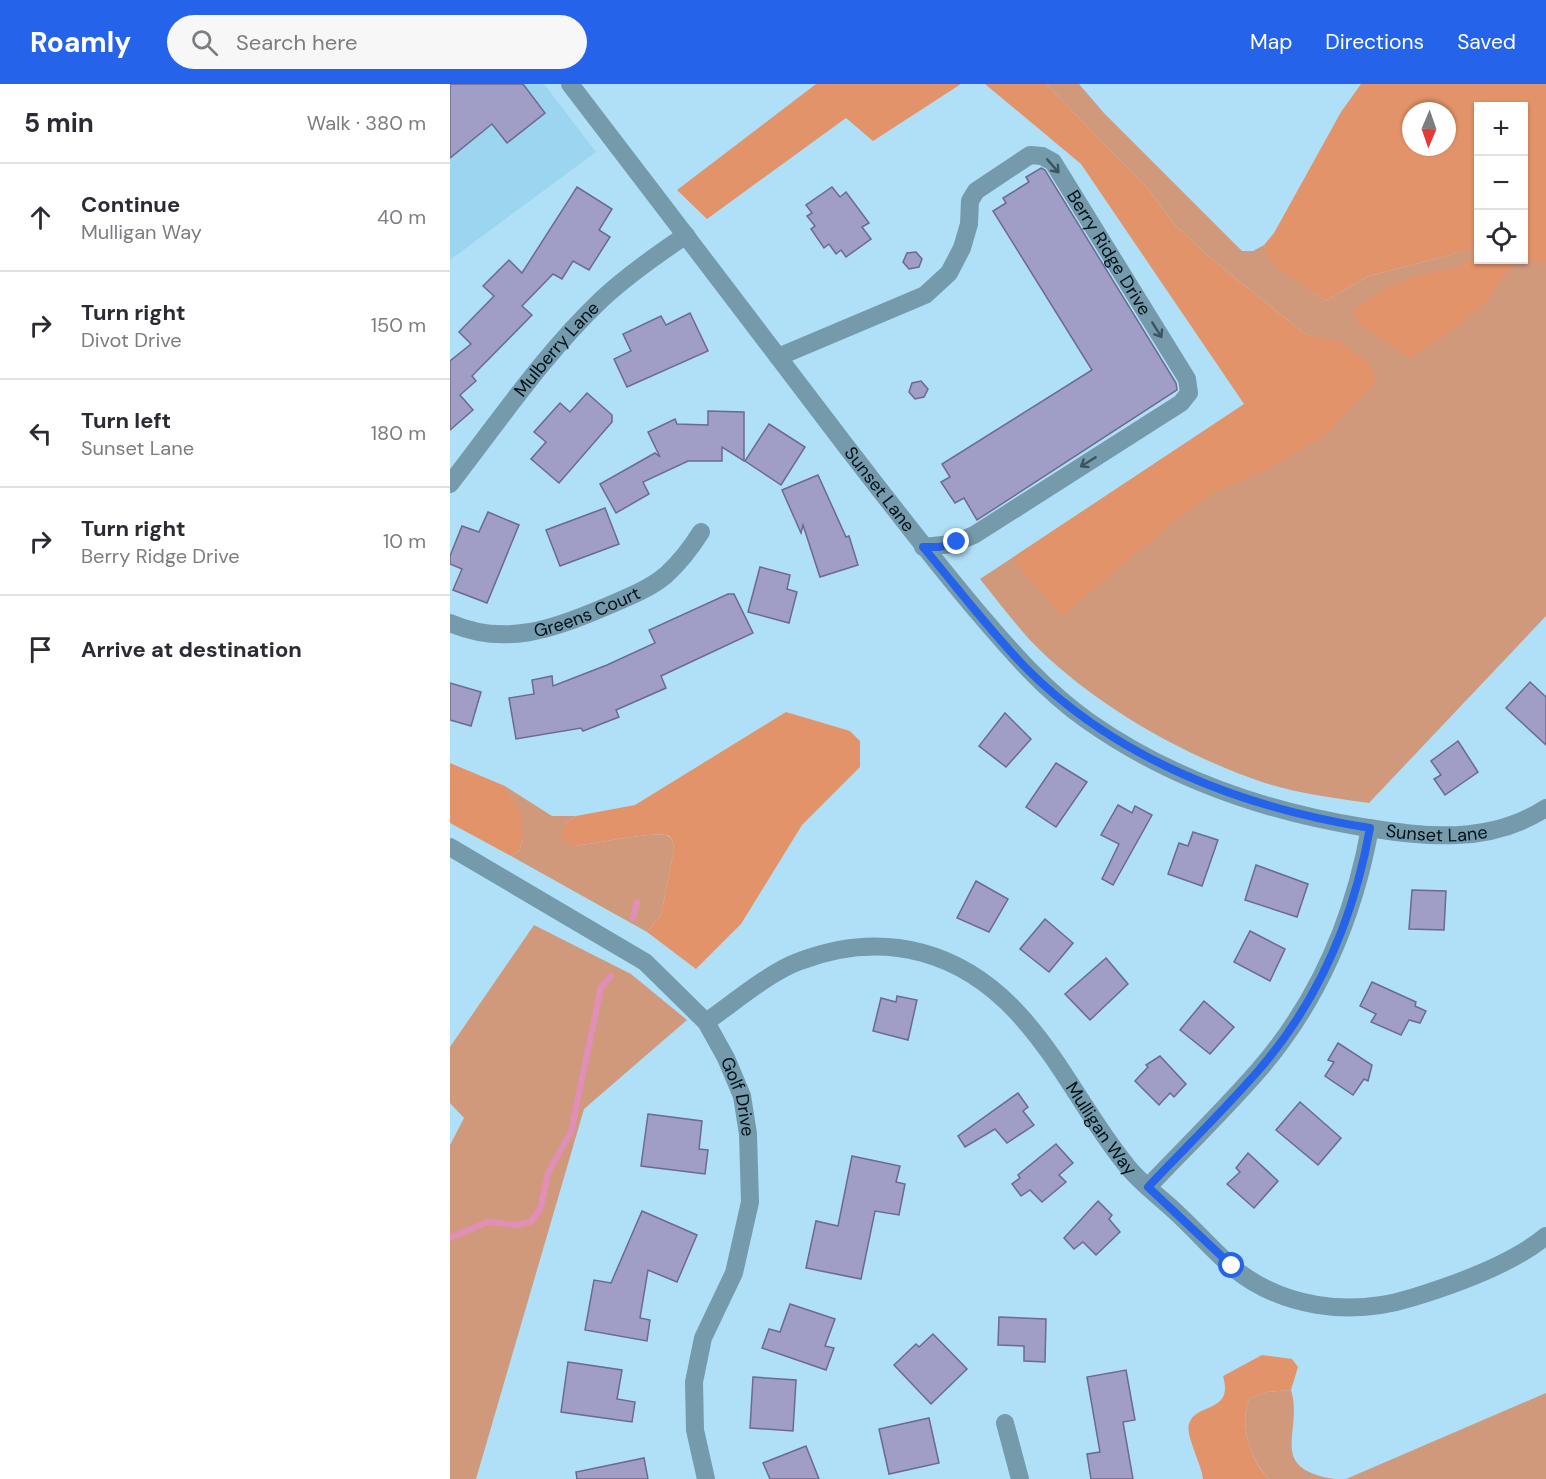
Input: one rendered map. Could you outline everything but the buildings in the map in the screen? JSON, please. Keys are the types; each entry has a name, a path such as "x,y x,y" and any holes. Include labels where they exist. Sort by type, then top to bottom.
{"street":[{"name":"Sunset Lane","path":"570,84 923,547 1027,668 1088,721 1153,759 1229,794 1282,810 1370,828 1448,836 1480,835 1513,825 1546,808"},
{"name":"Berry Ridge Drive","path":"778,357 842,328 914,302 934,289 949,273 962,248 969,224 970,201 976,190 1030,155 1042,156 1053,162 1187,379 1189,393 1181,403 974,535 952,544 923,547"},
{"name":"Mulberry Lane","path":"450,484 558,344 603,299 643,265 686,235"},
{"name":"Greens Court","path":"450,623 482,633 508,635 556,628 639,593 656,582 687,554 701,532"},
{"path":"1148,1187 1259,1070 1298,1017 1341,934 1359,880 1370,828"},
{"name":"Golf Drive","path":"450,847 645,962 706,1022 726,1058 742,1096 751,1171 750,1202 734,1273 703,1338 694,1382 695,1430 706,1479"},
{"name":"Mulligan Way","path":"706,1022 785,969 813,956 868,946 907,948 934,955 983,981 1025,1020 1127,1166 1246,1277 1282,1296 1323,1306 1372,1307 1421,1295 1508,1260 1546,1236"},
{"path":"1005,1423 1020,1479"}],"shaded area":[{"path":"450,84 544,84 596,152 450,260"},
{"path":"816,84 961,84 873,141 846,118 707,219 677,190"},
{"path":"985,84 1046,84 1149,190 1174,224 1208,256 1305,334 1339,341 1370,364 1377,380 1325,435 1268,469 1212,494 1168,526 1062,616 1012,558 1244,404 1081,164"},
{"path":"1046,84 1079,84 1104,113 1242,251 1253,251 1264,245 1271,262 1325,301 1369,276 1461,252 1474,157 1474,264 1528,264 1528,102 1546,84 1546,616 1369,803 1301,792 1262,782 1199,757 1137,724 1107,705 1053,662 1029,639 980,579 1339,342 1305,334 1208,256 1174,224 1149,190"},
{"path":"1361,84 1546,84 1546,261 1543,264 1528,260 1528,102 1474,102 1474,251 1369,276 1325,301 1270,262 1264,245 1274,233 1341,112"},
{"path":"1474,256 1474,264 1515,264 1507,271 1489,298 1471,315 1452,331 1410,358 1358,323 1354,311 1395,284 1463,264"},
{"path":"786,712 850,731 860,741 860,767 802,825 741,924 696,969 647,932 661,915 674,849 669,836 623,838 573,846 564,842 561,835 565,824 576,816 635,805"},
{"path":"450,763 505,786 522,817 523,833 520,850 511,856 450,823"},
{"path":"505,786 552,816 576,816 565,824 573,846 652,835 671,838 674,849 661,915 647,932 511,856 520,850 522,831 520,816"},
{"path":"534,925 631,974 687,1020 584,1109 476,1479 450,1479 450,1145 464,1118 450,1103 450,1047"},
{"path":"1262,1355 1292,1359 1298,1367 1291,1390 1266,1392 1249,1399 1246,1409 1248,1442 1256,1462 1269,1479 1203,1479 1189,1435 1189,1424 1193,1417 1219,1402 1225,1388 1223,1376"},
{"path":"1291,1390 1294,1405 1292,1446 1294,1457 1300,1466 1314,1474 1335,1479 1269,1479 1256,1462 1246,1431 1246,1409 1249,1399 1266,1392"},
{"path":"1546,1393 1546,1479 1346,1479"}],"waterway":[{"path":"633,918 637,902"},
{"path":"450,1238 488,1222 516,1225 530,1222 540,1210 548,1173 571,1132 601,987 611,976"}],"route":[{"path":"957,542 940,547 923,547 1015,656 1066,704 1088,721 1171,769 1229,794 1313,818 1370,828 1357,888 1341,934 1316,987 1298,1017 1259,1070 1148,1187 1232,1266"}]}
